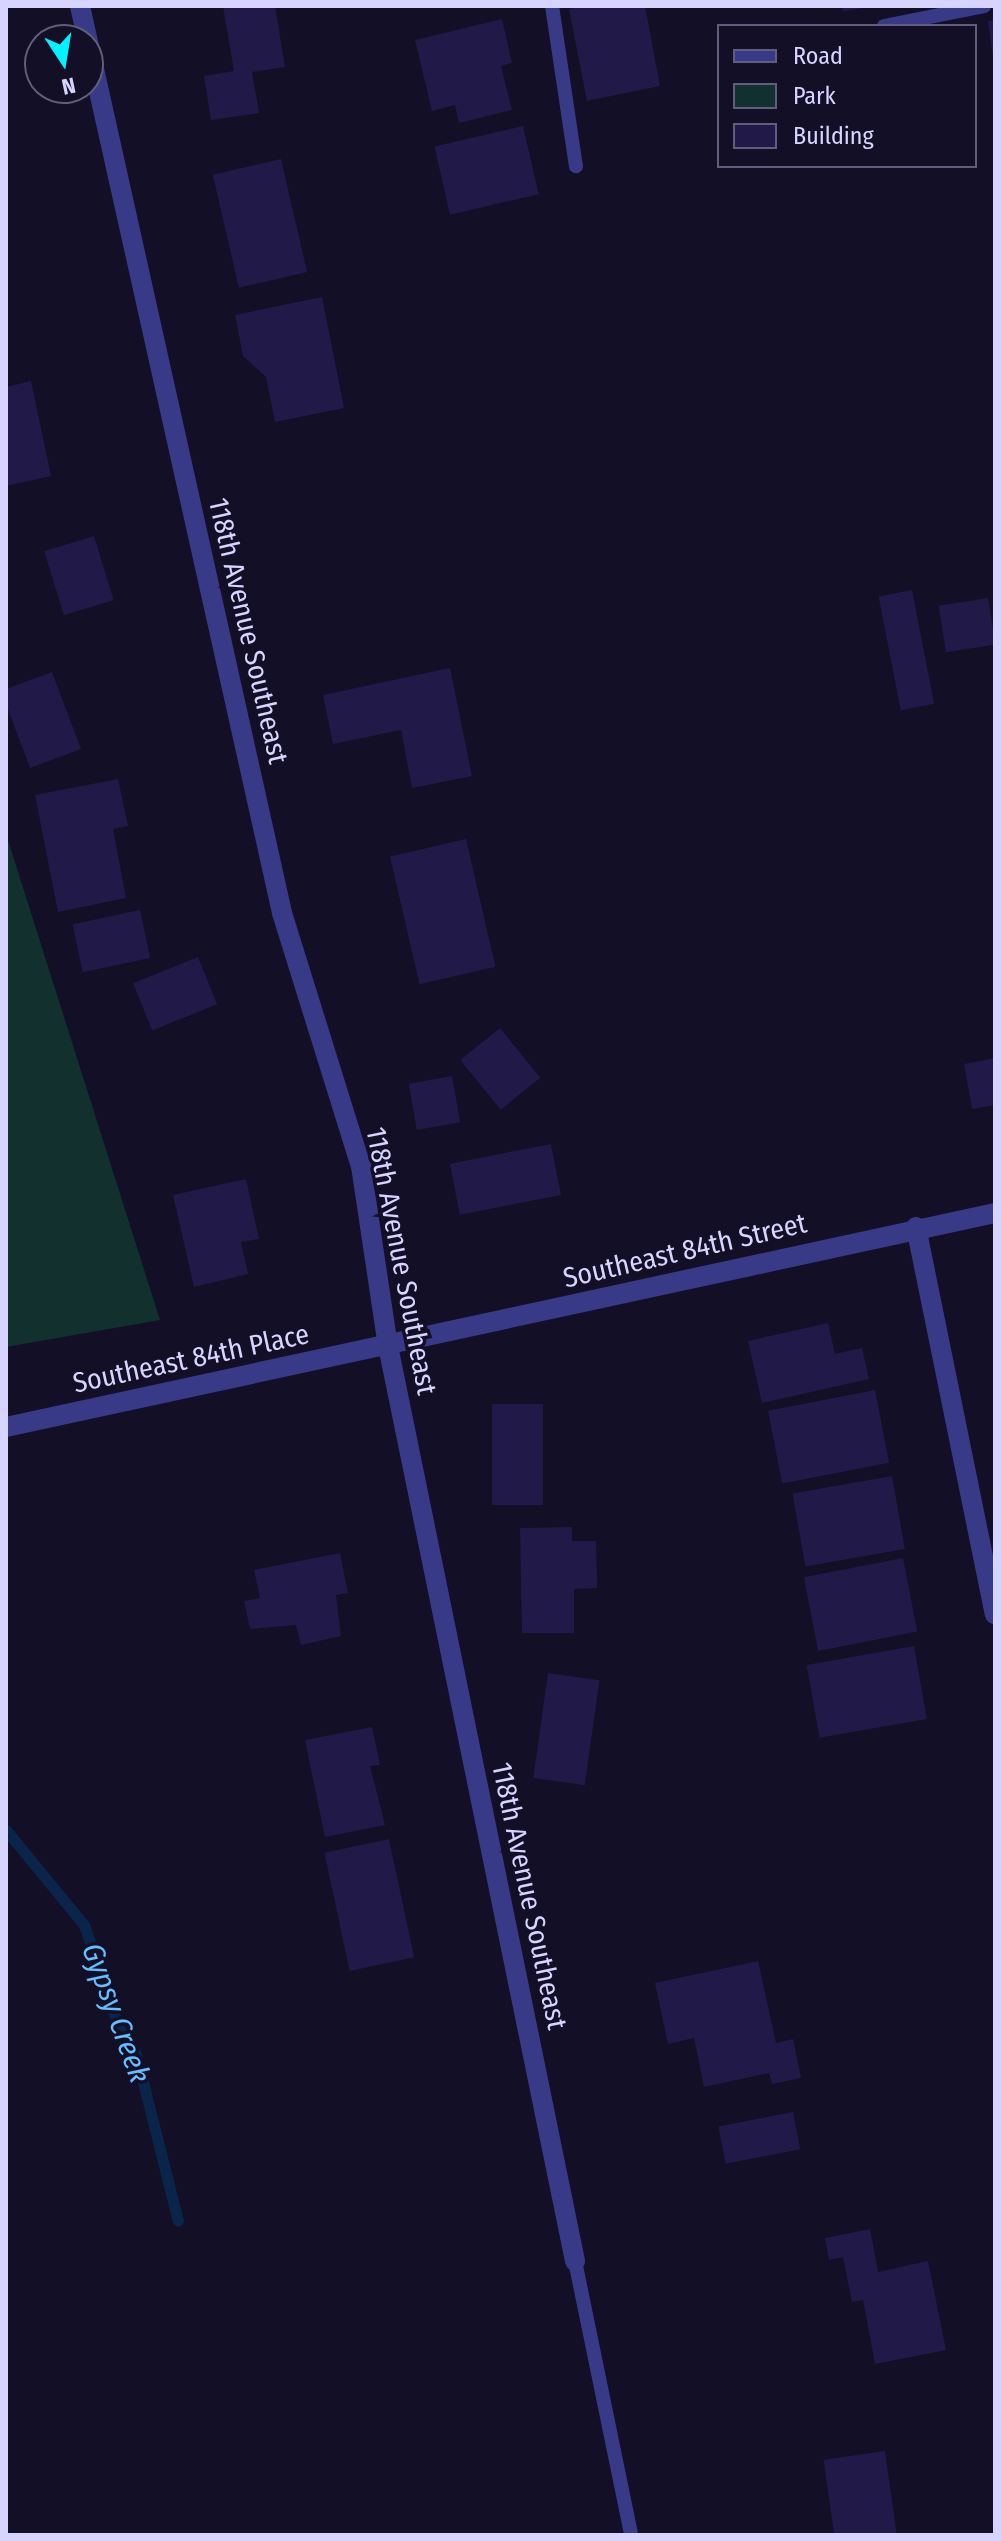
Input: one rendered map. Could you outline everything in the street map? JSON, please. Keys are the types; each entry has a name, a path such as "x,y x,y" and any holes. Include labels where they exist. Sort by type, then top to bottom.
{"street":[{"name":"118th Avenue Southeast","path":"80,6 282,913 361,1166 388,1346 575,2261"},
{"name":"Southeast 84th Street","path":"388,1346 916,1227 995,1213"},
{"path":"916,1227 995,1614"},
{"name":"Southeast 84th Place","path":"6,1427 388,1346"}],"lane":[{"path":"552,6 576,166"},
{"path":"894,24 984,6"},
{"name":"118th Avenue Southeast","path":"575,2261 631,2535"}],"green space":[{"path":"6,834 160,1320 6,1347"}],"building":[{"path":"223,6 275,6 285,67 252,72 259,113 211,120 204,76 234,71"},
{"path":"584,6 645,6 660,86 587,101 569,9"},
{"path":"842,6 864,6 864,8 843,11"},
{"path":"502,19 512,63 501,66 512,110 459,123 455,105 432,111 415,40"},
{"path":"995,20 995,57 993,57 988,21"},
{"path":"523,126 539,194 450,215 434,146"},
{"path":"281,159 307,272 239,288 213,175"},
{"path":"322,297 344,408 275,422 266,377 243,356 235,315"},
{"path":"31,381 51,476 6,486 6,387"},
{"path":"94,536 114,600 64,615 44,551"},
{"path":"912,590 934,704 901,710 879,596"},
{"path":"988,598 995,644 946,652 939,606"},
{"path":"450,668 472,776 412,788 401,730 333,744 323,695"},
{"path":"52,672 81,749 30,768 6,704 6,689"},
{"path":"118,779 128,826 113,829 126,898 58,912 35,795"},
{"path":"466,839 495,967 419,984 390,857"},
{"path":"140,910 150,958 83,972 73,924"},
{"path":"198,957 217,1004 152,1031 133,983"},
{"path":"500,1028 540,1078 501,1110 460,1060"},
{"path":"995,1058 995,1105 972,1109 964,1064"},
{"path":"452,1076 460,1122 417,1130 409,1084"},
{"path":"551,1144 561,1195 460,1215 450,1164"},
{"path":"246,1179 259,1239 241,1242 248,1274 194,1287 173,1195"},
{"path":"828,1323 835,1354 862,1348 869,1379 762,1403 748,1341"},
{"path":"875,1390 889,1463 782,1483 768,1411"},
{"path":"492,1404 543,1404 543,1505 492,1505"},
{"path":"892,1476 905,1549 805,1566 793,1494"},
{"path":"572,1527 572,1541 596,1541 597,1588 574,1589 574,1633 522,1633 520,1528"},
{"path":"340,1553 348,1593 336,1595 341,1636 301,1645 296,1625 250,1629 244,1601 260,1598 254,1570"},
{"path":"903,1558 917,1632 818,1651 804,1577"},
{"path":"914,1646 927,1719 820,1738 807,1665"},
{"path":"548,1673 599,1680 585,1785 533,1778"},
{"path":"372,1727 380,1765 370,1766 385,1825 325,1837 305,1740"},
{"path":"389,1839 414,1957 350,1971 324,1853"},
{"path":"758,1961 776,2043 793,2039 801,2078 772,2084 769,2073 704,2087 694,2038 668,2044 655,1983"},
{"path":"793,2112 800,2149 726,2164 718,2127"},
{"path":"870,2229 878,2272 928,2261 946,2350 875,2364 863,2300 852,2302 843,2257 829,2260 825,2238"},
{"path":"885,2451 897,2535 834,2535 824,2460"}],"waterway":[{"name":"Gypsy Creek","path":"6,1830 84,1925 119,2028 136,2054 178,2221"}]}
